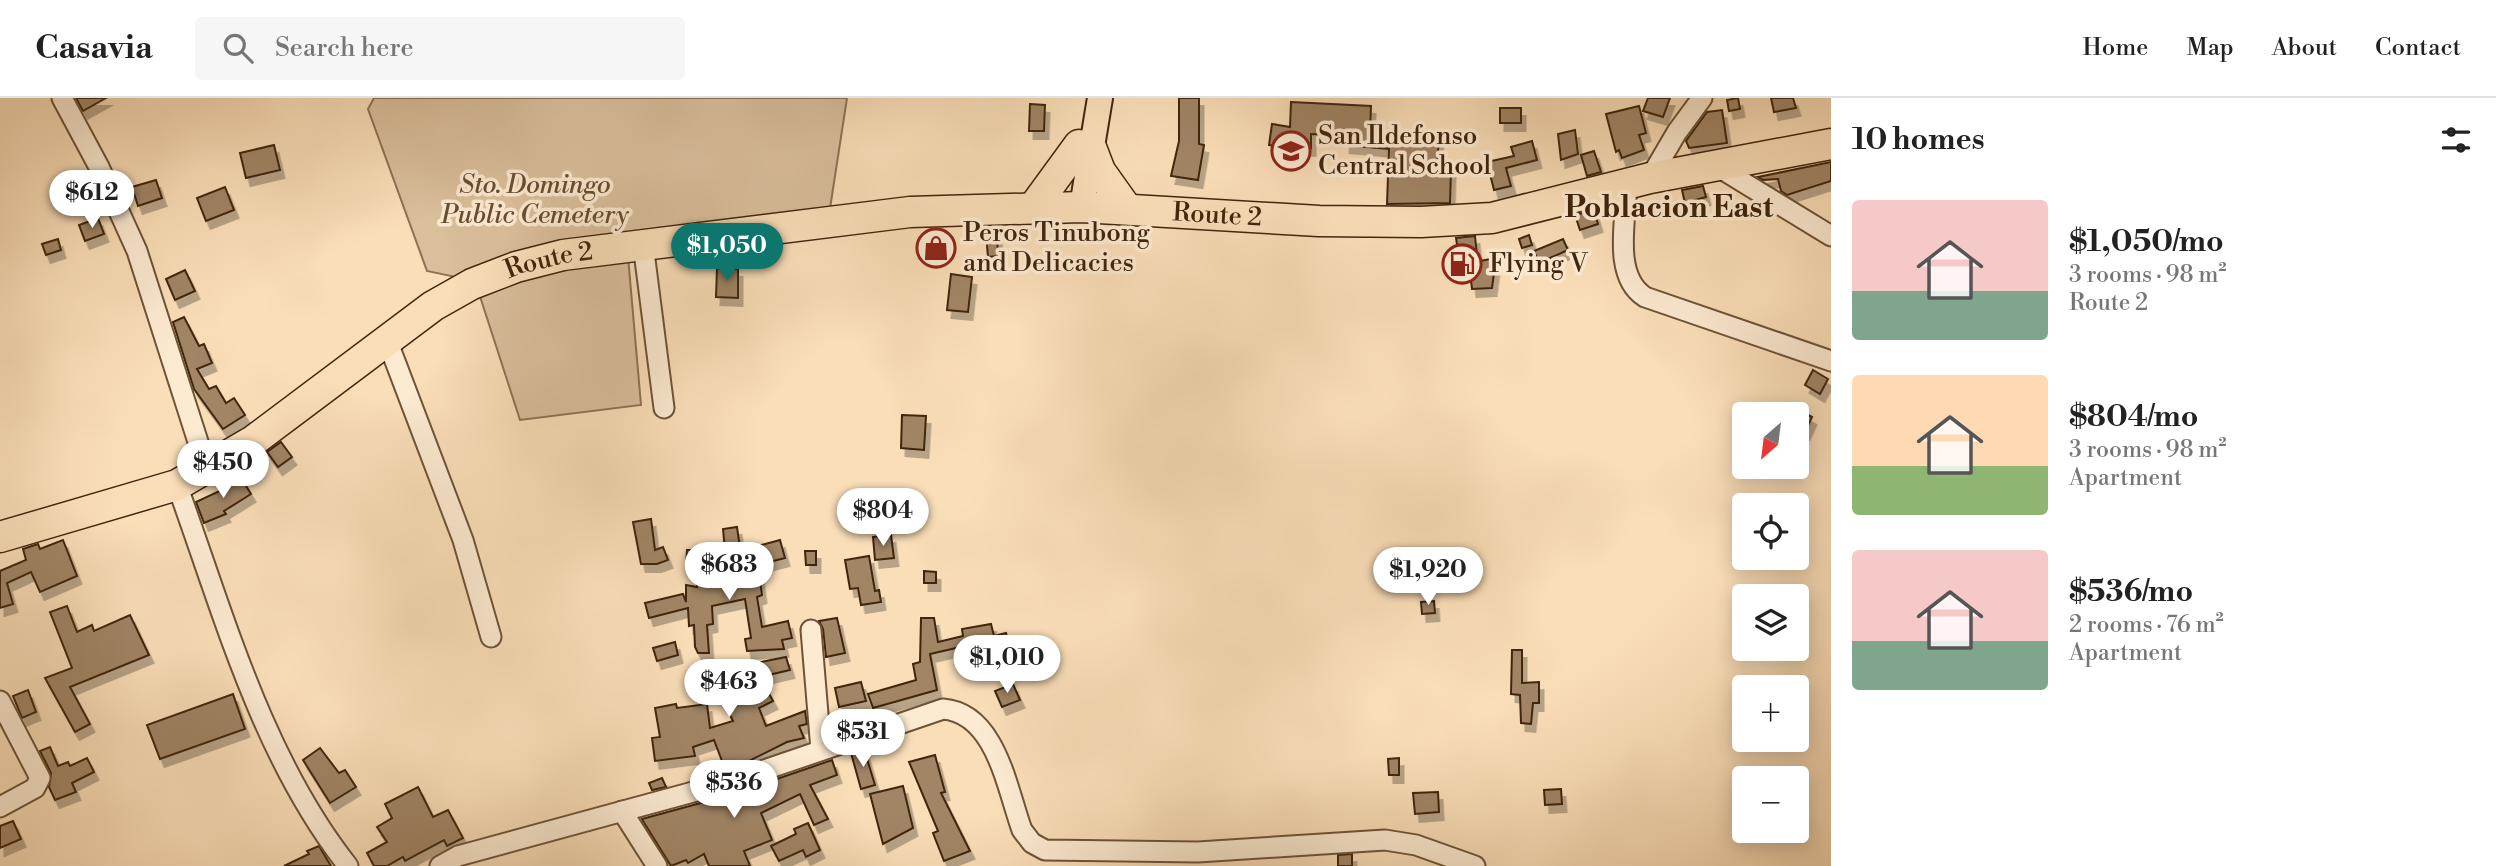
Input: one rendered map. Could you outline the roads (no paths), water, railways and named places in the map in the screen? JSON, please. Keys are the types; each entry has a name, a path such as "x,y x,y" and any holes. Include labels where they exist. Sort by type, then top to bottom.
{"highway":[{"name":"Route 2","path":"0,537 177,485 207,470 253,441 433,306 472,284 516,267 563,255 910,212 1077,207 1319,221 1455,221 1510,215 1638,181 1831,144"},
{"path":"1032,208 1085,145 1128,209"}],"main road":[{"path":"1077,207 1085,145 1087,98"},
{"path":"1085,145 1100,98"}],"street":[{"path":"62,98 99,167 137,251 207,470"},
{"path":"1702,98 1638,181 1625,269 1634,290 1645,298 1831,361"},
{"path":"1715,165 1831,236"},
{"path":"643,244 664,408"},
{"path":"387,340 463,540 491,637"},
{"path":"177,485 260,711 291,778 323,834 348,866"},
{"path":"811,630 821,750"},
{"path":"0,701 40,778 35,788 0,807"},
{"path":"440,866 458,856 726,783 943,709 957,710 985,733 1022,830 1032,843 1045,850 1198,852 1385,840 1436,850 1475,866"},
{"path":"622,811 657,866"}],"place":[{"name":"San Ildefonso Central School","path":"1291,151"},
{"name":"Peros Tinubong and Delicacies","path":"936,248"},
{"name":"Flying V","path":"1462,264"}],"district":[{"name":"Poblacion East","path":"1669,208"}],"park label":[{"name":"Sto. Domingo Public Cemetery","path":"535,200"}]}
